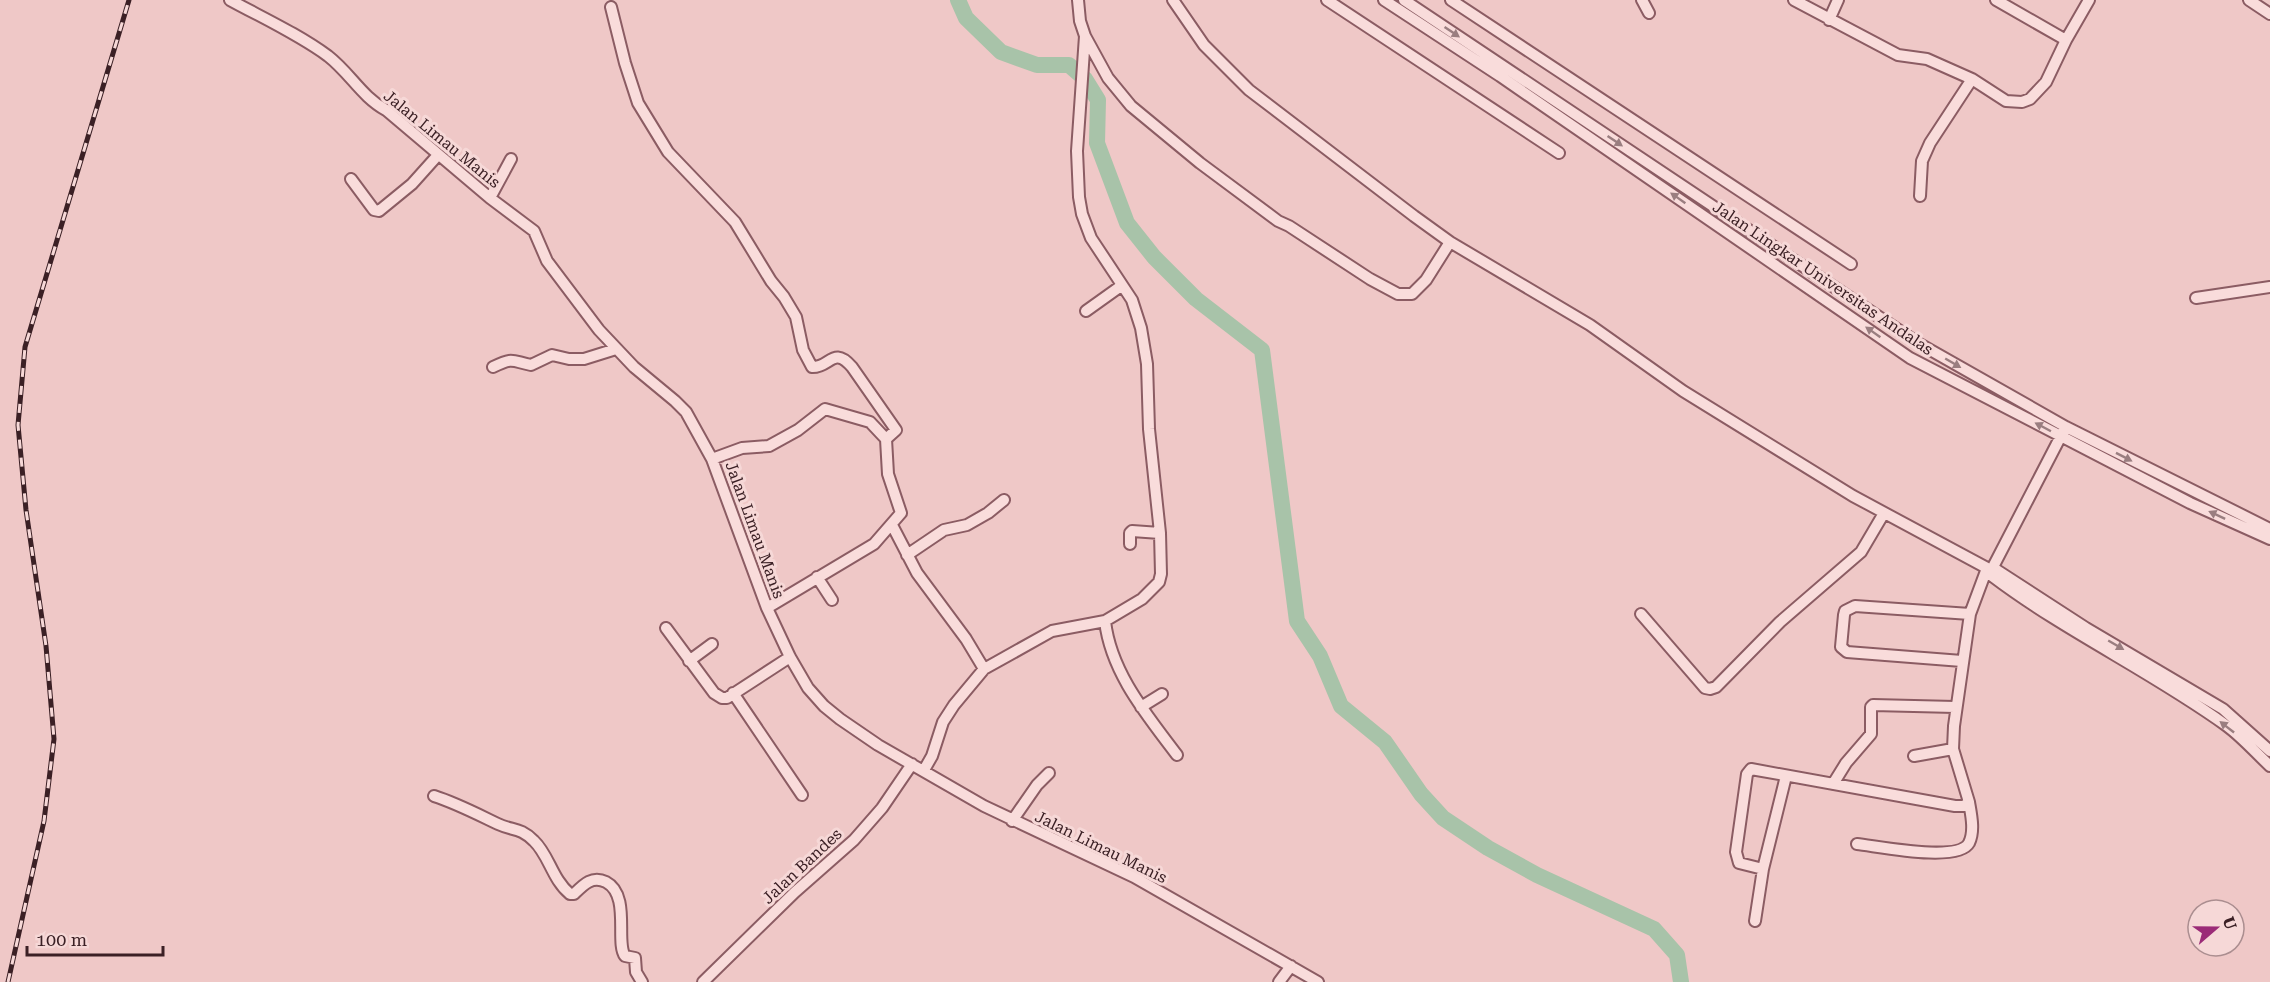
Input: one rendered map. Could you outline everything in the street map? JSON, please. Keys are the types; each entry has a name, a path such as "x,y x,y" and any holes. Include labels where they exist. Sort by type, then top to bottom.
{"street":[{"name":"Jalan Limau Manis","path":"230,0 330,57 377,105 386,110 490,198 534,231 548,261 586,314 616,350 686,412 695,426 712,459 767,608 790,657 808,688 824,706 878,745 1012,821 1134,877 1318,982"},
{"path":"1078,0 1080,21 1085,36 1108,78 1131,106 1267,214 1398,294 1412,294 1426,280 1450,242"},
{"path":"1173,0 1204,45 1249,90 1450,242 1590,326 1683,391 1853,496 1991,570 2090,641 2149,671 2229,727 2270,751"},
{"path":"1328,0 1559,153"},
{"name":"Jalan Lingkar Universitas Andalas","path":"1384,0 1500,76 1910,358 2270,529"},
{"name":"Jalan Lingkar Universitas Andalas","path":"1404,0 1918,343 2063,432 2190,503 2270,539"},
{"path":"1450,0 1851,264"},
{"path":"1642,0 1649,13"},
{"path":"1794,0 1898,55 1927,59 1972,79 2006,101 2022,102 2030,99 2046,82 2089,0"},
{"path":"1829,20 1838,0"},
{"path":"1996,0 2066,40"},
{"path":"2249,0 2270,14"},
{"path":"611,7 638,103 668,153 735,222 796,317 803,350 812,367 819,367 833,358 840,357 852,367 896,430 886,439"},
{"path":"924,770 932,756 943,722 984,669 1052,630 1104,622 1142,599 1159,582 1161,574 1160,533 1149,429 1147,364 1136,309 1091,238 1082,214 1077,151 1085,36"},
{"path":"1920,195 1923,161 1930,143 1972,79"},
{"path":"351,178 374,210 379,211 412,184 438,155"},
{"path":"490,198 511,159"},
{"path":"1086,311 1121,286"},
{"path":"2196,297 2270,287"},
{"path":"493,367 508,360 531,365 552,355 569,359 584,359 616,350"},
{"path":"712,459 742,448 769,446 798,430 825,409 870,422 886,439 888,474 901,513 873,544 767,608"},
{"path":"1857,844 1917,852 1956,851 1966,848 1970,842 1972,821 1969,802 1953,750 1955,707 1970,614 2063,432"},
{"path":"2190,503 2195,492"},
{"path":"907,555 944,530 967,525 1004,500"},
{"path":"1641,615 1705,688 1716,687 1780,622 1861,552 1884,513"},
{"path":"892,525 907,555 984,669"},
{"path":"1130,544 1132,531 1160,533"},
{"path":"817,577 832,600"},
{"path":"1962,661 1847,652 1841,647 1844,615 1845,611 1855,606 1970,614"},
{"path":"1104,622 1116,664 1141,706 1177,755"},
{"path":"666,628 718,697 727,698 790,657"},
{"path":"689,661 712,644"},
{"path":"733,693 802,795"},
{"path":"1141,706 1162,694"},
{"path":"1833,784 1846,763 1871,734 1871,707 1873,705 1955,707"},
{"path":"2245,735 2270,766"},
{"path":"1914,756 1953,750"},
{"name":"Jalan Bandes","path":"703,982 795,892 854,840 882,808 912,764"},
{"path":"1763,870 1737,860 1736,852 1747,774 1751,769 1756,768 1786,776 1955,806 1964,806 1969,802"},
{"path":"1012,821 1037,785 1049,773"},
{"path":"1755,921 1763,870 1786,776"},
{"path":"434,796 507,828 522,830 535,841 555,877 570,894 574,894 588,881 595,879 609,883 615,890 622,923 621,950 625,956 635,958 636,972 642,982"},
{"path":"1279,982 1291,966"}],"waterway":[{"path":"958,0 966,18 1001,52 1037,65 1069,65 1085,79 1098,100 1097,143 1127,223 1154,257 1196,299 1262,350 1297,621 1320,656 1341,706 1385,742 1421,794 1443,818 1488,848 1537,875 1654,929 1677,955 1681,982"}],"railway":[{"path":"8,982 44,821 54,739 46,646 26,510 18,425 25,347 129,0"}]}
